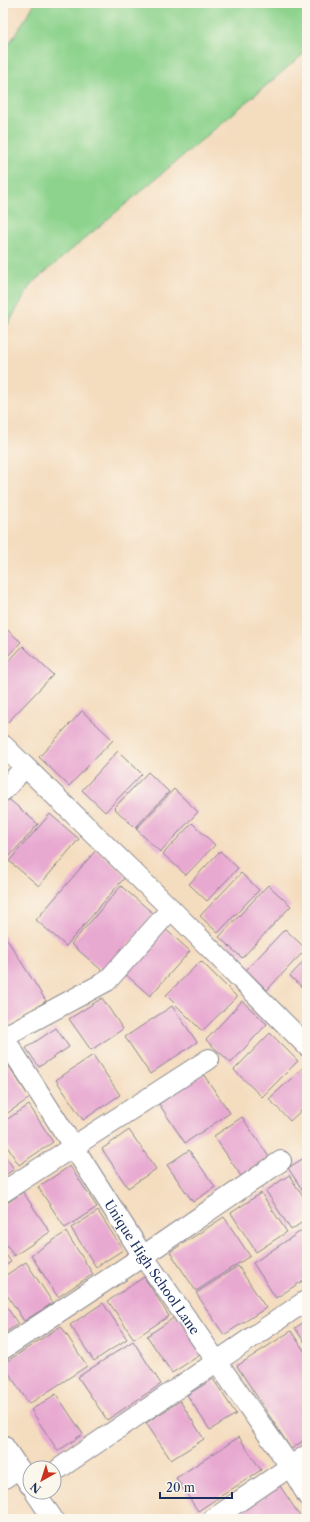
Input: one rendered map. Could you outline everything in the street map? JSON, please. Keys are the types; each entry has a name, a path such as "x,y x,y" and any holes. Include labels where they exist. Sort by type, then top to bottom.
{"street":[{"path":"3,745 307,1046"},
{"path":"3,791 25,767"},
{"path":"3,1037 107,981 170,909"},
{"name":"Unique High School Lane","path":"3,1037 75,1147 143,1256 290,1466 307,1495"},
{"path":"3,1192 75,1147 209,1059"},
{"path":"3,1349 143,1256 281,1161"},
{"path":"62,1467 307,1300"},
{"path":"3,1445 11,1474 22,1480"},
{"path":"213,1519 307,1455"},
{"path":"40,1500 53,1519"}],"green space":[{"path":"35,3 307,3 307,51 31,284 3,333 3,54"}],"building":[{"path":"3,626 21,642 3,661"},
{"path":"23,646 53,675 8,722 3,716 3,667"},
{"path":"82,711 113,740 69,786 39,757"},
{"path":"118,751 142,774 105,812 82,790"},
{"path":"148,772 169,792 135,828 114,808"},
{"path":"174,789 198,812 160,852 136,829"},
{"path":"4,795 38,824 3,864 3,796"},
{"path":"50,814 79,839 39,886 9,861"},
{"path":"192,823 215,845 186,875 163,854"},
{"path":"96,850 126,876 66,946 36,920"},
{"path":"220,851 238,868 207,901 189,884"},
{"path":"241,873 259,890 218,933 200,916"},
{"path":"268,885 291,906 242,958 219,937"},
{"path":"121,886 154,914 105,973 71,944"},
{"path":"163,927 190,951 150,996 123,972"},
{"path":"285,929 306,949 267,990 246,970"},
{"path":"3,933 46,1001 7,1026 3,1021"},
{"path":"307,958 307,992 290,976"},
{"path":"201,961 237,997 202,1031 166,995"},
{"path":"102,998 123,1029 91,1050 69,1019"},
{"path":"242,1001 267,1024 231,1063 206,1040"},
{"path":"172,1006 197,1042 150,1074 125,1037"},
{"path":"56,1028 69,1047 39,1067 26,1048"},
{"path":"270,1033 298,1061 262,1097 234,1070"},
{"path":"93,1055 120,1095 83,1120 56,1080"},
{"path":"3,1057 30,1098 3,1116"},
{"path":"306,1065 307,1105 290,1121 269,1099"},
{"path":"203,1074 230,1113 185,1143 159,1104"},
{"path":"29,1105 53,1142 19,1165 3,1140 3,1122"},
{"path":"242,1117 269,1157 241,1176 214,1136"},
{"path":"129,1130 156,1169 128,1188 102,1149"},
{"path":"189,1150 215,1187 193,1202 167,1165"},
{"path":"3,1153 14,1169 3,1177"},
{"path":"307,1156 307,1197 288,1168"},
{"path":"70,1166 97,1207 65,1228 38,1187"},
{"path":"289,1175 307,1203 307,1219 291,1230 266,1191"},
{"path":"23,1192 50,1232 14,1256 3,1239 3,1206"},
{"path":"261,1193 287,1232 256,1252 231,1213"},
{"path":"98,1211 123,1250 96,1267 71,1228"},
{"path":"224,1217 250,1256 196,1291 170,1252"},
{"path":"307,1227 307,1278 276,1298 253,1263"},
{"path":"66,1232 93,1274 58,1297 31,1255"},
{"path":"3,1250 11,1262 3,1267"},
{"path":"26,1262 53,1303 24,1321 3,1289 3,1277"},
{"path":"238,1266 266,1308 224,1335 196,1293"},
{"path":"144,1277 169,1316 134,1339 108,1301"},
{"path":"3,1301 18,1324 3,1334"},
{"path":"103,1303 127,1339 94,1361 70,1325"},
{"path":"178,1315 203,1353 172,1373 147,1336"},
{"path":"307,1320 307,1346 295,1328"},
{"path":"61,1326 87,1366 29,1404 3,1364"},
{"path":"291,1331 307,1355 307,1438 291,1449 237,1366"},
{"path":"133,1341 161,1384 107,1420 78,1377"},
{"path":"213,1379 236,1414 210,1430 187,1395"},
{"path":"56,1394 83,1434 58,1451 31,1410"},
{"path":"180,1401 204,1439 171,1460 146,1423"},
{"path":"239,1437 261,1470 198,1511 176,1478"},
{"path":"280,1486 302,1519 230,1519"},
{"path":"33,1514 36,1519 25,1519"}]}
